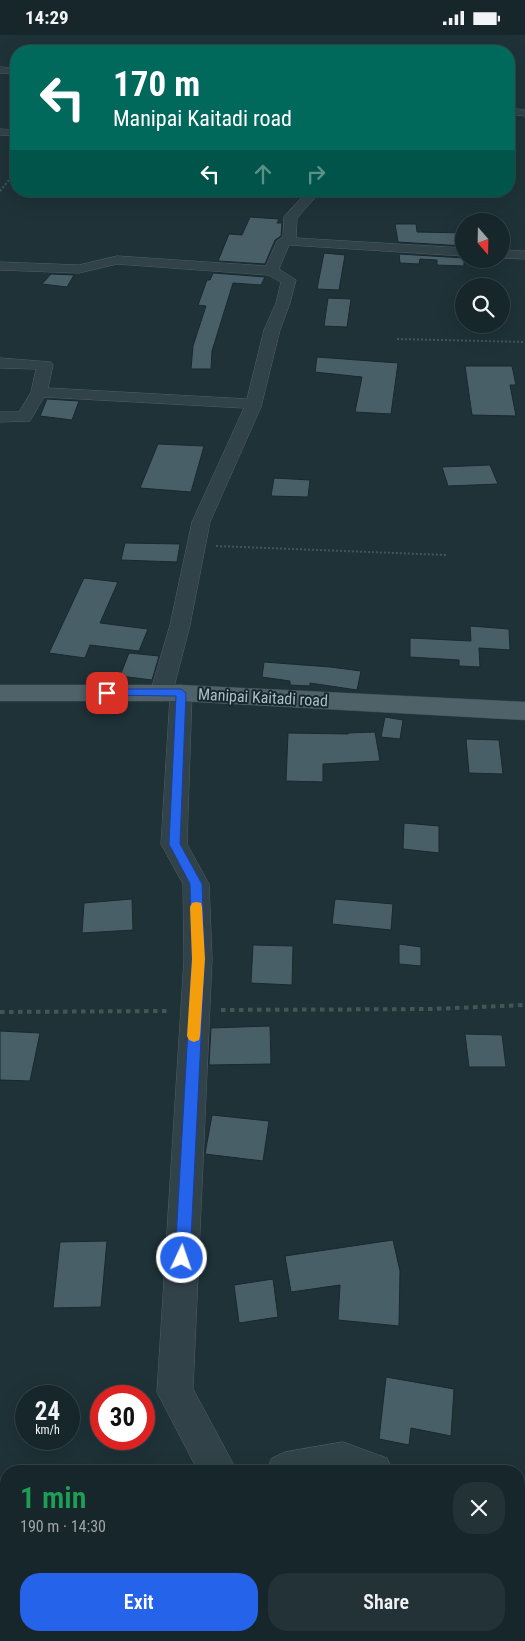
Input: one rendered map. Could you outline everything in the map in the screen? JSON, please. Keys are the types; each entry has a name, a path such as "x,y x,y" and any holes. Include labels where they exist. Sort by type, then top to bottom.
{"main road":[{"name":"Manipai Kaitadi road","path":"0,693 171,693 525,711"}],"street":[{"path":"289,241 291,217 309,197"},
{"path":"271,271 284,241 455,251"},
{"path":"510,254 525,255"},
{"path":"0,266 79,269 117,260 271,271 289,279 283,303 272,330 254,404 201,522 180,625 171,693 174,844 196,884 198,959 175,1392 215,1465"},
{"path":"0,363 45,365 39,392 24,417 0,417"},
{"path":"39,392 254,404"},
{"path":"320,1465 344,1461 356,1465"}],"path":[{"path":"0,191 10,179"},
{"path":"397,339 525,342"},
{"path":"196,545 446,555"},
{"path":"0,1012 432,1009 525,1005"}],"building":[{"path":"250,217 279,219 277,223 282,223 281,236 275,240 265,264 218,261 229,234 242,235"},
{"path":"395,224 416,224 417,232 455,233 455,245 398,242"},
{"path":"324,253 345,255 339,290 317,289"},
{"path":"399,254 455,257 455,266 437,265 437,260 420,259 419,264 400,263"},
{"path":"213,273 265,277 261,285 233,283 212,351 211,369 191,369 193,346 206,306 198,305 207,280 210,280"},
{"path":"51,274 74,275 67,287 42,284"},
{"path":"328,298 351,299 347,327 324,326"},
{"path":"317,357 398,363 391,414 355,412 362,377 315,372"},
{"path":"465,366 512,366 516,385 510,385 516,416 472,415"},
{"path":"47,399 79,401 72,420 40,416"},
{"path":"158,444 204,446 191,492 140,488"},
{"path":"490,465 498,484 448,486 442,467"},
{"path":"274,478 310,480 308,497 271,496"},
{"path":"125,543 180,544 177,562 121,560"},
{"path":"84,578 118,582 100,623 148,629 139,651 90,645 85,658 49,653"},
{"path":"470,626 509,629 510,650 479,648 480,667 459,666 459,660 410,657 410,638 471,641"},
{"path":"129,653 159,656 152,680 120,676"},
{"path":"264,662 361,671 357,690 310,683 310,686 290,685 290,681 262,677"},
{"path":"385,717 403,720 400,739 381,737"},
{"path":"375,732 380,761 323,764 323,782 286,781 288,733 348,734"},
{"path":"466,739 499,740 503,774 469,773"},
{"path":"404,823 439,826 439,853 403,849"},
{"path":"132,899 133,930 82,933 84,903"},
{"path":"335,899 393,904 391,930 332,924"},
{"path":"399,944 421,947 421,966 399,964"},
{"path":"253,945 293,946 292,985 251,983"},
{"path":"270,1026 271,1064 209,1065 211,1028"},
{"path":"0,1031 40,1033 30,1081 0,1080"},
{"path":"465,1034 502,1035 506,1067 469,1067"},
{"path":"212,1115 269,1121 263,1161 205,1154"},
{"path":"393,1240 400,1271 399,1326 338,1320 340,1285 291,1292 285,1256"},
{"path":"107,1241 101,1307 53,1308 60,1242"},
{"path":"273,1279 278,1317 239,1323 234,1285"},
{"path":"386,1377 454,1389 451,1436 411,1428 409,1445 379,1439"}],"slow traffic":[{"path":"194,1036 198,959 196,907"}],"route":[{"path":"107,693 181,693 174,844 196,884 198,959 182,1258"}]}
